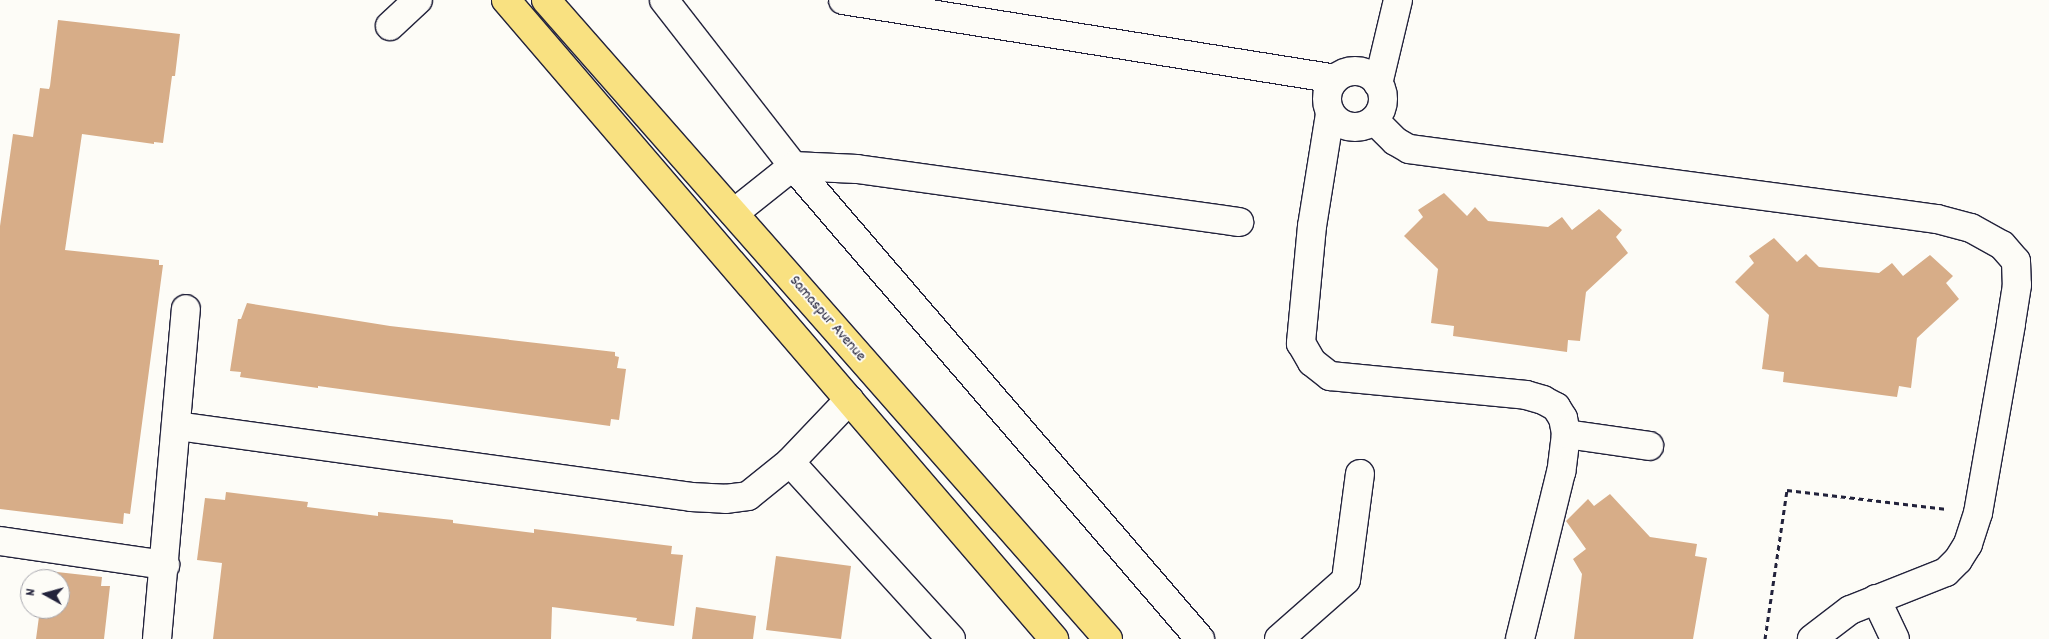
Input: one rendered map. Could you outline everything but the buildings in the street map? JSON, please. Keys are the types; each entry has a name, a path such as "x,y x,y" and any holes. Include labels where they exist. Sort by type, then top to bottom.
{"main road":[{"path":"506,0 1054,639"},
{"name":"Samaspur Avenue","path":"546,0 1108,639"}],"street":[{"path":"390,26 418,0"},
{"path":"664,0 793,166 1200,639"},
{"path":"843,0 1335,79 1350,72 1358,72 1366,74 1378,84 1383,99 1374,120 1359,127 1350,127 1336,120 1330,114"},
{"path":"1378,84 1398,0"},
{"path":"1335,79 1327,95 1330,114 1312,226 1301,343 1312,362 1330,376 1526,395 1543,400 1556,407 1563,418 1566,434 1561,472 1520,639"},
{"path":"1374,120 1395,141 1409,150 1937,218 1971,228 2002,244 2016,261 2017,285 1978,513 1968,544 1958,560 1946,572 1850,610 1825,635"},
{"path":"734,213 793,166 857,169 1239,222"},
{"path":"157,639 178,426 186,309"},
{"path":"178,426 691,497 725,499 748,496 790,462 849,400"},
{"path":"1566,434 1649,446"},
{"path":"790,462 951,639"},
{"path":"1279,639 1346,580 1360,474"},
{"path":"0,541 165,565"},
{"path":"1876,599 1895,639"}],"path":[{"path":"1765,639 1787,490 1978,513"}]}
